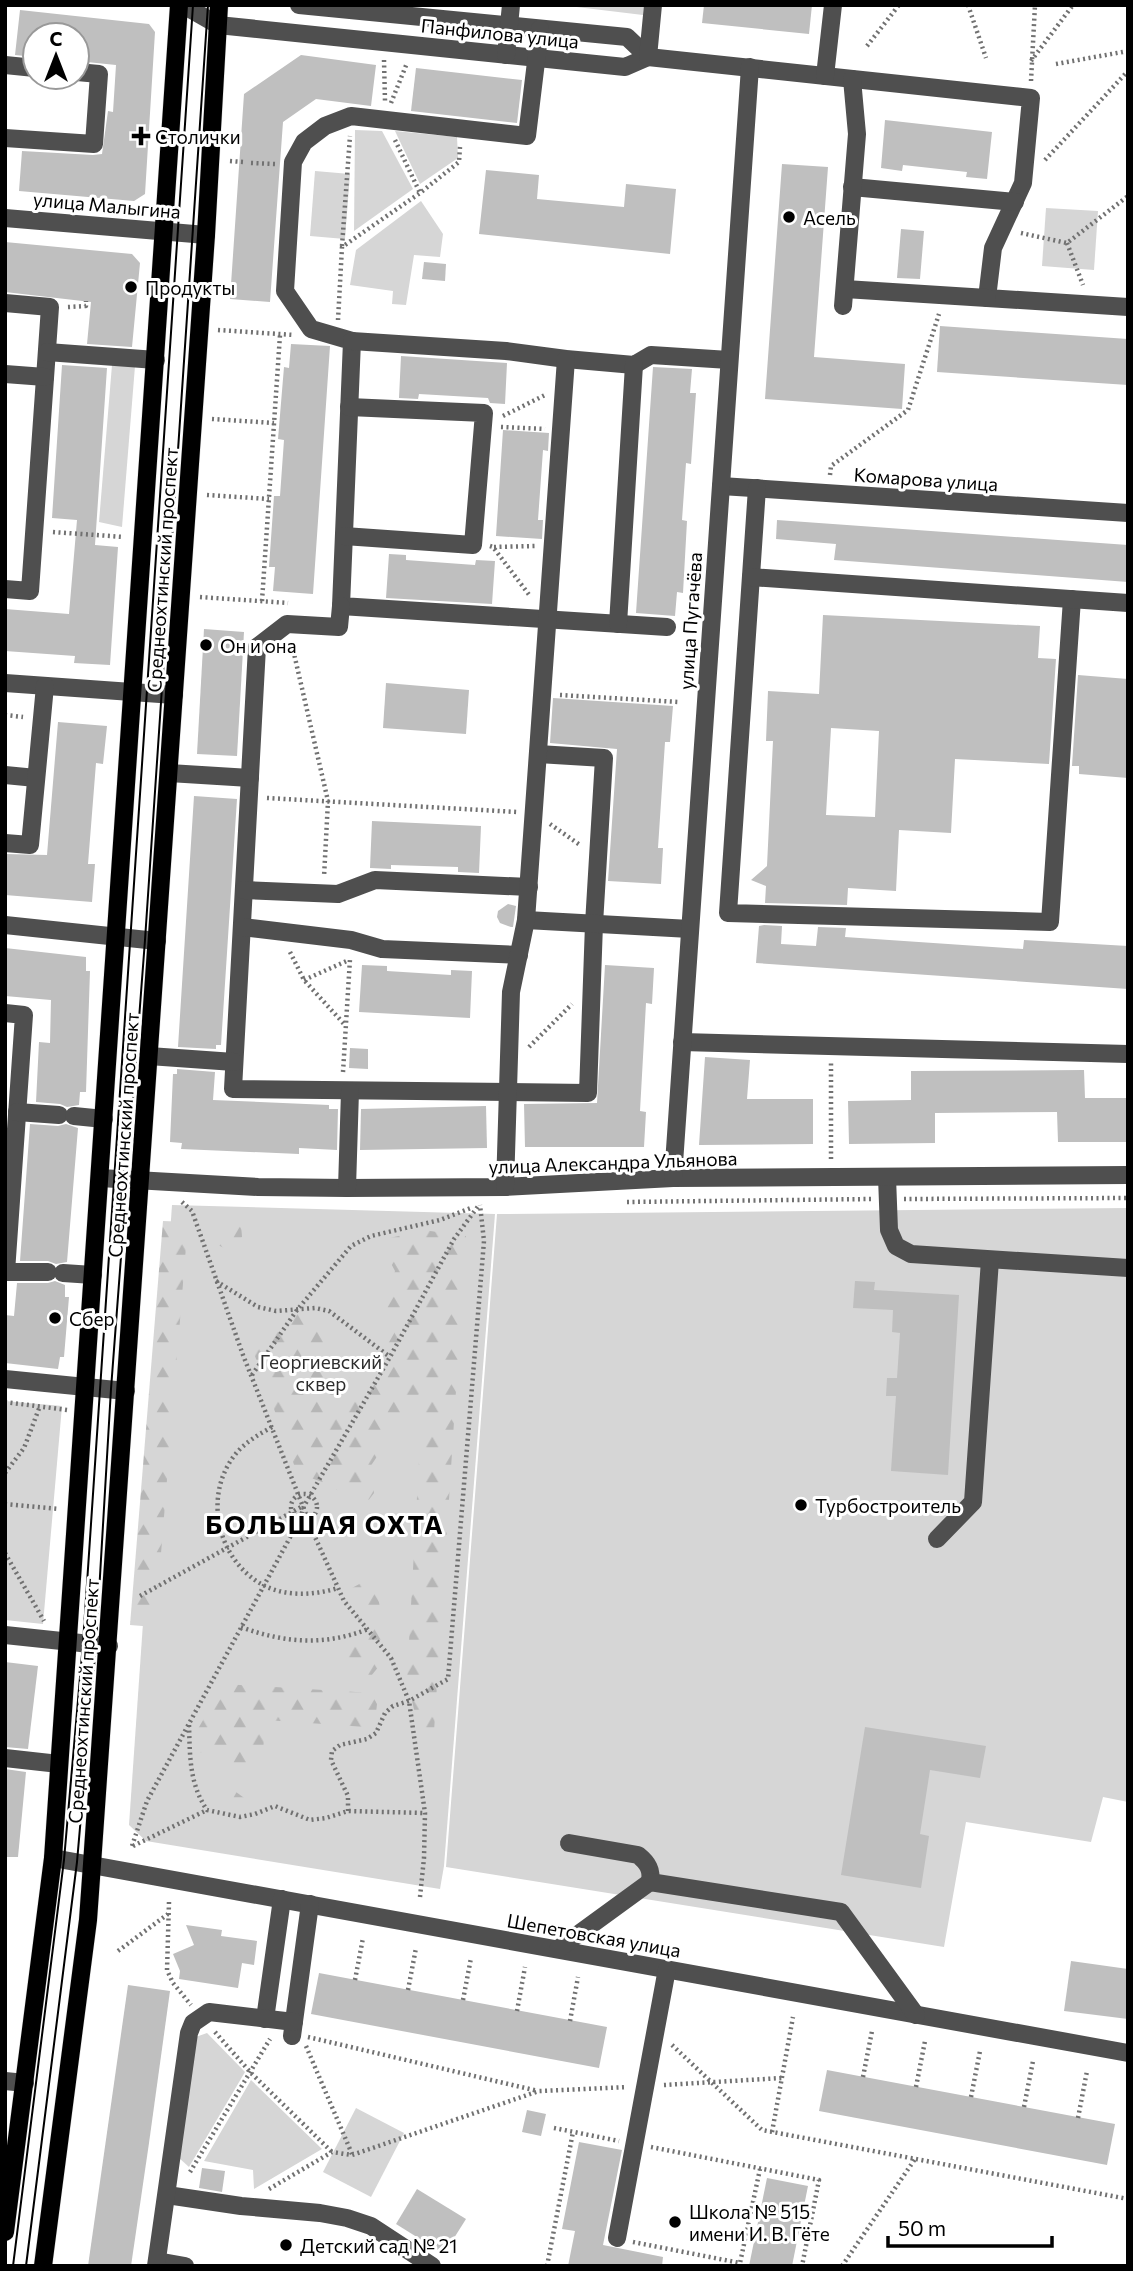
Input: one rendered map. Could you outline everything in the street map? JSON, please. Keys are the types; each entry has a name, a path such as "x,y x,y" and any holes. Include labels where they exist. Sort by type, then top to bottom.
{"main road":[{"name":"Среднеохтинский проспект","path":"5,2232 53,1858 181,5"},
{"name":"Среднеохтинский проспект","path":"43,2266 88,1920 206,235 219,5"}],"street":[{"name":"Панфилова улица","path":"181,5 218,25 625,67 648,57 1031,98 1023,183"},
{"name":"Панфилова улица","path":"299,5 627,37 648,57"},
{"path":"506,55 511,5"},
{"path":"648,57 653,5"},
{"path":"825,76 834,5"},
{"path":"540,29 527,136 351,116 324,126 304,142 293,162 285,290 311,329 344,339 506,351 634,365 651,355 729,360"},
{"name":"улица Пугачёва","path":"673,1178 750,67"},
{"path":"5,138 94,144 99,74 91,73"},
{"path":"852,79 857,134 844,298 945,295 1128,307"},
{"path":"986,298 993,248 1023,183"},
{"path":"852,187 1015,202"},
{"name":"улица Малыгина","path":"5,218 206,235"},
{"path":"5,303 50,307 30,591 5,589"},
{"path":"344,339 349,407 339,627 287,624 257,647 233,1089 588,1093 604,758 538,754"},
{"path":"47,352 156,360"},
{"path":"505,1187 511,992 526,920 566,359"},
{"path":"618,624 634,365"},
{"path":"5,374 45,377"},
{"path":"344,537 473,545 484,413 349,407"},
{"name":"Комарова улица","path":"721,486 1128,513"},
{"path":"757,488 728,914 1050,922 1072,599"},
{"path":"751,577 1128,603"},
{"path":"341,606 667,627"},
{"path":"5,683 174,695"},
{"path":"5,843 30,845 45,686"},
{"path":"169,773 250,778"},
{"path":"5,775 36,778"},
{"path":"244,890 338,894 375,880 528,887"},
{"path":"526,920 690,929"},
{"path":"5,925 157,941"},
{"path":"242,927 351,940 382,949 519,955"},
{"path":"5,1013 24,1015 5,1272 93,1275"},
{"path":"682,1042 1128,1054"},
{"path":"149,1056 234,1062"},
{"path":"346,1091 347,1188"},
{"path":"17,1112 104,1119"},
{"name":"улица Александра Ульянова","path":"100,1178 258,1187 347,1188 505,1187 673,1178 1128,1175"},
{"path":"887,1177 889,1230 896,1245 911,1254 1128,1268"},
{"path":"937,1539 973,1502 990,1259"},
{"path":"5,1379 126,1391"},
{"path":"5,1635 109,1646"},
{"path":"5,1758 59,1764"},
{"path":"558,1949 650,1882 652,1874 647,1862 638,1855 569,1843"},
{"name":"Шепетовская улица","path":"53,1858 1128,2053"},
{"path":"650,1882 841,1912 916,2015"},
{"path":"282,1899 283,2025"},
{"path":"283,2025 310,1904"},
{"path":"617,2238 667,1969"},
{"path":"185,2266 156,2263 189,2033 193,2023 209,2012 283,2025"},
{"path":"5,2081 25,2083"},
{"path":"167,2195 347,2218 371,2226 432,2266"}],"path":[{"path":"867,46 899,5"},
{"path":"968,5 986,58"},
{"path":"1035,5 1030,62 1073,5"},
{"path":"1056,64 1128,51"},
{"path":"384,60 385,119"},
{"path":"1023,183 1128,71"},
{"path":"344,339 342,247 351,116"},
{"path":"342,247 420,193 459,162 461,129"},
{"path":"230,161 243,162"},
{"path":"1068,243 1128,196"},
{"path":"1003,229 1068,243"},
{"path":"1068,243 1090,304"},
{"path":"827,493 831,466 908,410 945,295"},
{"path":"218,330 292,335 311,329"},
{"path":"262,601 280,335"},
{"path":"483,426 564,384"},
{"path":"212,419 274,424"},
{"path":"483,426 561,430"},
{"path":"207,495 269,499"},
{"path":"34,530 128,537"},
{"path":"473,545 552,546"},
{"path":"494,547 547,619"},
{"path":"200,597 289,603 287,624 328,801 324,894"},
{"path":"542,694 680,702"},
{"path":"249,797 534,813 598,857"},
{"path":"279,931 304,980 346,1025"},
{"path":"346,1091 346,1025 351,940"},
{"path":"304,980 350,960"},
{"path":"508,1067 592,984"},
{"path":"831,1046 831,1177"},
{"path":"615,1202 1128,1198"},
{"path":"177,1199 192,1211 252,1376 338,1588 344,1601 391,1657 408,1701 425,1812 420,1897"},
{"path":"252,1376 297,1310 351,1246 371,1236 440,1220 480,1204 493,1204"},
{"path":"140,1596 304,1506 390,1357 454,1238 480,1204"},
{"path":"348,1811 348,1796 331,1760 332,1751 340,1745 367,1739 376,1733 385,1713 393,1706 408,1701 448,1679 484,1241 480,1204"},
{"path":"216,1280 258,1307 276,1311 314,1308 329,1311 390,1357"},
{"path":"5,1402 67,1410"},
{"path":"5,1473 24,1448 40,1406"},
{"path":"272,1427 240,1450 227,1468 219,1487 219,1527 238,1564 264,1585 300,1595 323,1593 338,1588"},
{"path":"300,1495 311,1497"},
{"path":"300,1495 292,1502 292,1513 300,1520 308,1519 314,1514 316,1507 311,1497"},
{"path":"5,1504 59,1509"},
{"path":"304,1506 300,1520 147,1801 132,1846 207,1810 240,1816 255,1814 275,1805 310,1820 348,1811 425,1812"},
{"path":"5,1553 49,1631"},
{"path":"241,1627 278,1638 301,1641 346,1638 368,1629"},
{"path":"189,1724 192,1780 197,1796 207,1810"},
{"path":"169,1902 167,1970 173,1983 251,2073 332,2152 352,2155 539,2091"},
{"path":"118,1951 168,1913"},
{"path":"355,1980 363,1938"},
{"path":"408,1990 416,1948"},
{"path":"463,2000 471,1958"},
{"path":"517,2011 525,1968"},
{"path":"570,2021 578,1978"},
{"path":"772,2132 793,2017"},
{"path":"167,2195 190,2172 283,2025"},
{"path":"656,2029 762,2130 1128,2199"},
{"path":"863,2077 872,2031"},
{"path":"352,2155 302,2035 539,2091 782,2078"},
{"path":"916,2087 925,2041"},
{"path":"971,2097 979,2051"},
{"path":"1024,2107 1033,2061"},
{"path":"1078,2118 1087,2071"},
{"path":"554,2128 819,2180 802,2266"},
{"path":"547,2266 573,2132"},
{"path":"241,2206 332,2152"},
{"path":"842,2266 915,2159"},
{"path":"617,2238 740,2263 760,2168"}],"green space":[{"path":"560,5 644,5 643,15"},
{"path":"355,130 382,131 413,189 354,231"},
{"path":"395,131 457,137 458,158 420,184"},
{"path":"315,171 350,174 345,239 310,236"},
{"path":"421,201 443,234 440,257 414,255 406,305 392,304 393,291 350,285 356,250"},
{"path":"1046,208 1098,211 1094,270 1042,266"},
{"path":"112,365 135,366 122,527 99,522"},
{"name":"Георгиевский сквер","path":"172,1205 495,1214 444,1866 440,1889 146,1841 129,1825"},
{"name":"Турбостроитель","path":"1128,1208 1128,1802 1103,1797 1091,1842 966,1822 944,1947 446,1867 497,1214"},
{"path":"230,1220 241,1223 242,1237 228,1250 216,1244 217,1230"},
{"path":"163,1221 188,1222 155,1627 130,1625"},
{"path":"423,1230 466,1236 433,1747 421,1741 407,1678 423,1388 370,1467 374,1493 368,1501 356,1501 325,1483 297,1473 251,1345 272,1322 286,1312 316,1312 325,1341 327,1359 338,1374 354,1379 368,1379 396,1330 391,1317 383,1309 395,1271 384,1250 390,1238"},
{"path":"5,1401 62,1406 43,1624 5,1620"},
{"path":"363,1582 376,1584 384,1632 384,1660 371,1676 358,1676 344,1662 340,1645 360,1626 352,1588"},
{"path":"224,1684 372,1693 377,1704 375,1722 366,1727 266,1720 263,1750 255,1773 227,1773 219,1750 195,1753 195,1734"},
{"path":"232,1789 251,1803 234,1812 218,1800"},
{"path":"207,2033 245,2072 189,2167 178,2157 193,2038"},
{"path":"251,2080 322,2149 254,2189 253,2170 204,2161"},
{"path":"356,2108 404,2133 371,2197 323,2172"}],"building":[{"path":"704,5 812,5 809,34 702,23"},
{"path":"20,10 149,24 155,32 145,194 134,201 19,191 22,151 102,154 108,111 113,112 116,65 91,62 91,21 21,21 21,56 15,55"},
{"path":"301,55 376,65 371,106 316,99 283,122 270,302 230,299 244,94"},
{"path":"416,68 522,80 517,123 411,111"},
{"path":"885,120 992,132 987,179 966,177 967,172 903,165 902,171 881,168"},
{"path":"782,164 828,167 814,357 905,364 902,409 765,399"},
{"path":"486,170 539,175 537,199 624,207 626,184 676,189 670,254 479,234"},
{"path":"901,229 924,231 920,279 897,278"},
{"path":"5,242 132,254 140,263 132,347 87,344 91,302 5,292"},
{"path":"424,262 446,264 445,281 422,279"},
{"path":"940,326 1128,339 1128,385 937,372"},
{"path":"291,344 330,346 313,594 273,591 275,567 269,567 274,496 280,496 284,440 278,439 284,367 289,368"},
{"path":"401,356 507,363 505,404 490,403 488,398 419,394 418,399 399,398"},
{"path":"62,365 107,368 95,545 118,547 110,665 74,663 75,656 5,651 5,609 69,614 77,520 52,518"},
{"path":"653,367 692,369 690,393 696,393 691,464 686,463 682,520 687,521 683,593 677,592 675,616 636,613"},
{"path":"503,430 549,433 548,451 543,450 538,520 543,520 542,539 496,536"},
{"path":"777,520 1128,545 1128,582 834,560 836,544 776,539"},
{"path":"389,554 406,555 406,560 475,565 476,560 495,561 492,604 386,598"},
{"path":"823,615 1040,626 1038,658 1056,659 1049,764 955,759 951,833 899,830 896,891 848,888 847,905 765,903 766,886 751,880 767,866 773,741 766,741 768,691 819,694","holes":["831,728 879,731 875,817 826,815"]},
{"path":"204,629 244,632 237,756 197,754"},
{"path":"1078,675 1128,679 1128,778 1079,774 1079,766 1072,766"},
{"path":"386,683 469,690 466,734 383,728"},
{"path":"553,698 673,706 670,742 665,742 658,848 663,848 661,884 608,881 617,749 550,743"},
{"path":"58,722 107,726 103,764 96,763 88,864 95,864 92,902 5,895 5,854 47,855"},
{"path":"194,796 237,799 221,1045 216,1045 216,1049 178,1047"},
{"path":"372,821 481,826 479,873 458,872 458,867 391,865 391,869 370,868"},
{"path":"508,904 516,906 513,927 500,923 497,917 498,911"},
{"path":"759,926 782,926 781,944 816,946 818,927 846,928 845,937 1023,949 1024,940 1128,946 1128,989 756,963"},
{"path":"5,948 86,957 86,971 90,971 86,1092 80,1092 79,1105 67,1107 36,1102 39,1042 50,1043 51,1000 5,996"},
{"path":"362,965 387,966 387,971 451,975 451,970 472,971 470,1018 359,1012"},
{"path":"605,965 654,968 652,1004 646,1003 640,1111 646,1112 644,1147 525,1147 524,1104 597,1103"},
{"path":"350,1048 368,1049 368,1069 349,1068"},
{"path":"705,1057 750,1060 747,1099 813,1099 813,1144 699,1145"},
{"path":"177,1069 215,1072 213,1100 329,1105 329,1109 338,1109 337,1150 299,1148 299,1154 181,1149 182,1143 170,1142 173,1074 177,1074"},
{"path":"1084,1070 1085,1098 1128,1098 1128,1142 1058,1142 1057,1112 935,1113 935,1143 849,1144 848,1101 911,1100 911,1071"},
{"path":"486,1106 487,1148 360,1150 361,1109"},
{"path":"30,1124 66,1124 78,1128 67,1262 56,1264 48,1261 20,1261"},
{"path":"55,1281 65,1285 65,1297 69,1297 64,1357 60,1357 58,1369 5,1363 5,1315 14,1316 17,1283"},
{"path":"855,1281 875,1282 874,1290 959,1295 948,1475 891,1471 896,1396 886,1396 887,1378 897,1378 900,1333 892,1332 893,1310 853,1308"},
{"path":"5,1662 38,1666 28,1749 5,1747"},
{"path":"865,1727 986,1746 980,1778 930,1770 920,1834 929,1836 921,1888 841,1875"},
{"path":"5,1769 26,1772 18,1857 5,1857"},
{"path":"186,1925 222,1930 221,1936 257,1941 254,1965 242,1963 238,1988 179,1979 180,1971 173,1954 194,1945"},
{"path":"1071,1961 1128,1969 1128,2019 1064,2011"},
{"path":"319,1973 607,2027 599,2068 311,2014"},
{"path":"128,1985 170,1991 149,2143 131,2266 88,2266"},
{"path":"827,2070 1115,2124 1107,2165 819,2111"},
{"path":"527,2110 546,2114 541,2136 522,2132"},
{"path":"579,2142 622,2150 603,2245 663,2257 662,2266 568,2266 575,2231 562,2229"},
{"path":"202,2168 225,2171 222,2192 199,2188"},
{"path":"767,2178 808,2186 792,2266 749,2266"},
{"path":"417,2189 466,2219 444,2254 396,2224"}],"tram line":[{"path":"13,2266 64,1860 83,1643 193,5"},
{"path":"26,2266 77,1862 96,1644 111,1389 145,940 208,5"}],"place":[{"name":"Столички","path":"141,136"},
{"name":"Асель","path":"789,217"},
{"name":"Продукты","path":"131,287"},
{"name":"Он и она","path":"206,645"},
{"name":"Сбер","path":"55,1318"},
{"name":"Турбостроитель","path":"801,1505"},
{"name":"Школа № 515 имени И. В. Гёте","path":"675,2222"},
{"name":"Детский сад № 21","path":"286,2245"}],"district":[{"name":"БОЛЬШАЯ ОХТА","path":"325,1523"}]}
